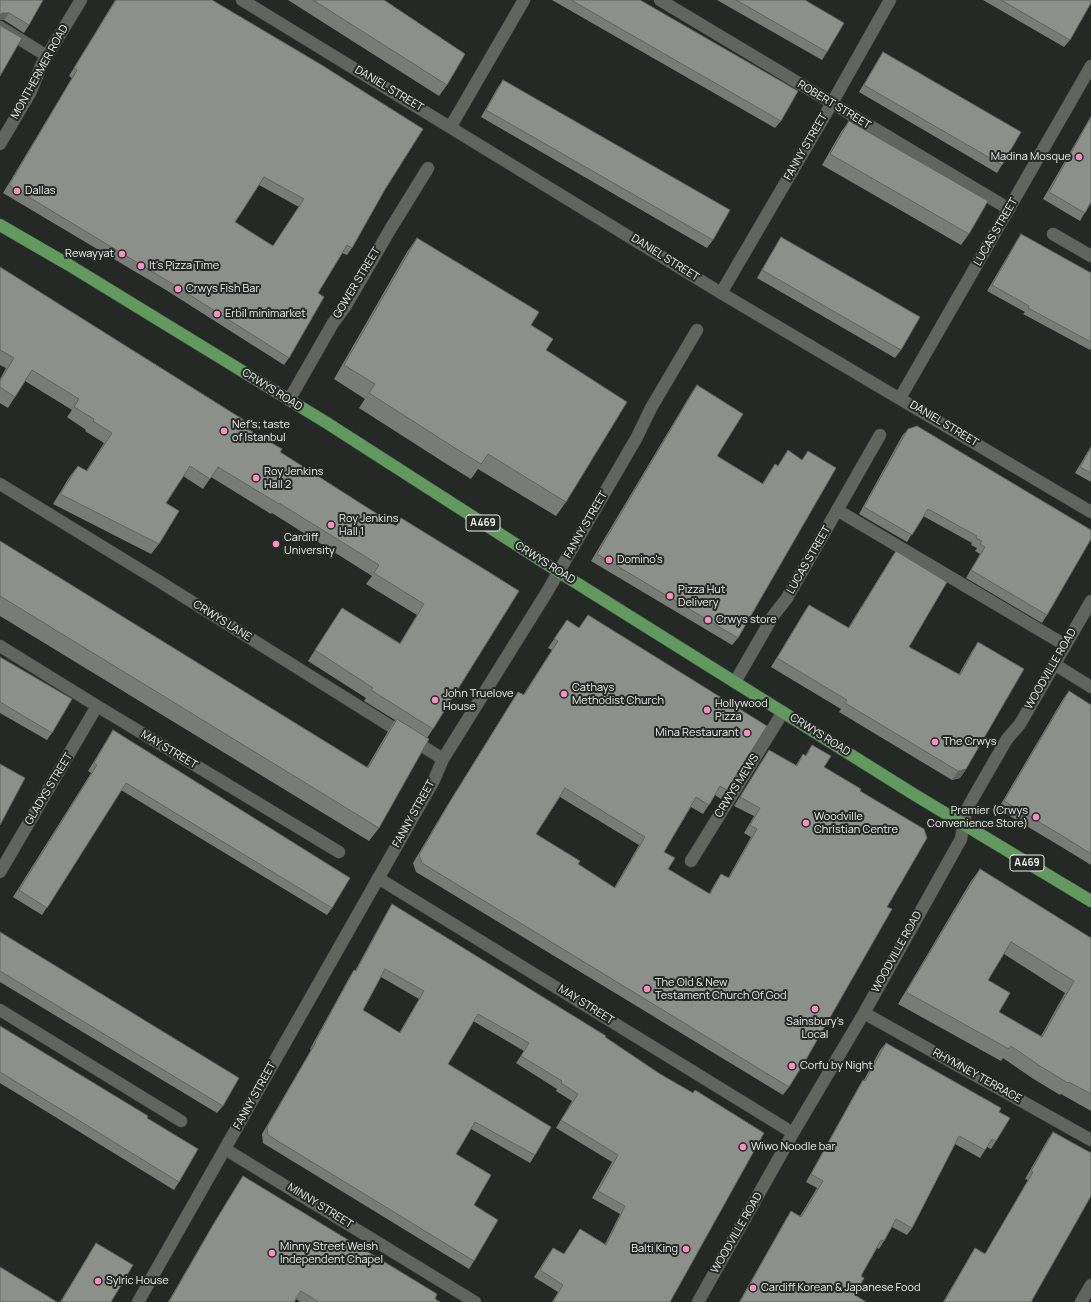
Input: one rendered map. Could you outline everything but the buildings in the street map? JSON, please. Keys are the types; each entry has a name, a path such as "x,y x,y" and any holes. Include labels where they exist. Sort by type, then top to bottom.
{"main road":[{"name":"CRWYS ROAD","path":"0,225 69,265 288,400 783,712 1091,901"}],"street":[{"name":"MONTHERMER ROAD","path":"0,144 30,93 42,64 81,0"},
{"name":"DANIEL STREET","path":"242,0 451,126 721,292 1091,512"},
{"path":"451,126 524,0"},
{"name":"ROBERT STREET","path":"660,0 1009,209"},
{"name":"FANNY STREET","path":"721,292 832,103 890,0"},
{"path":"0,27 47,56"},
{"name":"LUCAS STREET","path":"900,398 1091,66"},
{"name":"GOWER STREET","path":"288,400 333,323 345,307 428,168"},
{"path":"1053,234 1091,256"},
{"name":"FANNY STREET","path":"138,1302 434,780 443,760 559,572 637,437 650,408 697,330"},
{"name":"LUCAS STREET","path":"735,682 774,616 787,598 880,435"},
{"name":"CRWYS LANE","path":"0,484 157,580 443,760"},
{"path":"837,510 1065,645"},
{"name":"WOODVILLE ROAD","path":"698,1302 793,1133 864,1013 961,839 966,811 973,798 1007,739 1020,724 1091,601"},
{"name":"MAY STREET","path":"0,646 339,852"},
{"path":"1054,664 1091,687"},
{"name":"GLADYS STREET","path":"0,872 97,706"},
{"name":"CRWYS MEWS","path":"690,861 783,712"},
{"name":"MAY STREET","path":"378,878 793,1133"},
{"path":"0,1010 181,1120"},
{"name":"RHYMNEY TERRACE","path":"864,1013 1091,1140"},
{"name":"MINNY STREET","path":"225,1149 476,1302"},
{"path":"1081,1302 1091,1285"}],"place":[{"name":"Madina Mosque","path":"1079,157"},
{"name":"Dallas","path":"17,191"},
{"name":"Rewayyat","path":"122,254"},
{"name":"It's Pizza Time","path":"141,266"},
{"name":"Crwys Fish Bar","path":"178,289"},
{"name":"Erbil minimarket","path":"217,314"},
{"name":"Nef's; taste of Istanbul","path":"224,431"},
{"name":"Roy Jenkins Hall 2","path":"256,478"},
{"name":"Roy Jenkins Hall 1","path":"331,525"},
{"name":"Cardiff University","path":"276,544"},
{"name":"Domino's","path":"609,560"},
{"name":"Pizza Hut Delivery","path":"670,596"},
{"name":"Crwys store","path":"708,620"},
{"name":"Cathays Methodist Church","path":"564,694"},
{"name":"John Truelove House","path":"435,700"},
{"name":"Hollywood Pizza","path":"707,710"},
{"name":"Mina Restaurant","path":"747,733"},
{"name":"The Crwys","path":"935,742"},
{"name":"Premier (Crwys Convenience Store)","path":"1036,817"},
{"name":"Woodville Christian Centre","path":"806,823"},
{"name":"The Old & New Testament Church Of God","path":"647,989"},
{"name":"Sainsbury's Local","path":"815,1009"},
{"name":"Corfu by Night","path":"792,1066"},
{"name":"Wiwo Noodle bar","path":"743,1147"},
{"name":"Balti King","path":"686,1249"},
{"name":"Minny Street Welsh Independent Chapel","path":"272,1253"},
{"name":"Sylric House","path":"98,1281"},
{"name":"Cardiff Korean & Japanese Food","path":"753,1288"}]}
